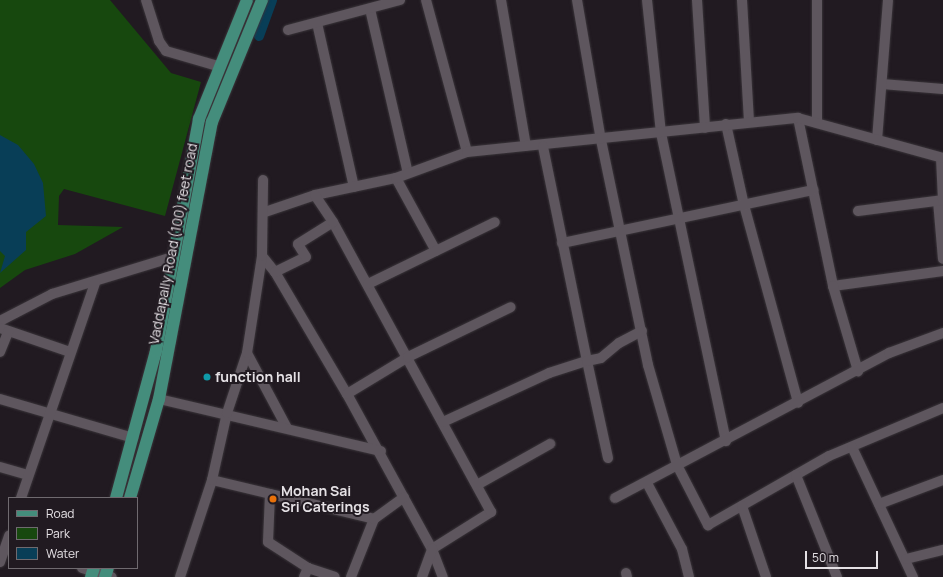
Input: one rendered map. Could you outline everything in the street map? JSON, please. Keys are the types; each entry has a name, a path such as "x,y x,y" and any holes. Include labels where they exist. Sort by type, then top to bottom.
{"main road":[{"path":"116,497 156,351 199,119 247,0"},
{"name":"Vaddapally Road (100) feet road","path":"130,497 159,399 212,122 262,0"}],"street":[{"path":"146,0 159,41 166,51 221,67"},
{"path":"288,30 400,0"},
{"path":"426,0 467,152"},
{"path":"501,0 526,146"},
{"path":"577,0 601,140 622,230 642,331 677,465 708,525 796,475 852,447 943,408"},
{"path":"647,0 661,133 681,218 726,441"},
{"path":"697,0 705,128"},
{"path":"742,0 749,122"},
{"path":"817,0 817,123"},
{"path":"877,140 888,0"},
{"path":"370,9 408,172"},
{"path":"317,23 354,187"},
{"path":"882,84 943,89"},
{"path":"798,118 834,286 858,371"},
{"path":"265,212 315,195 396,178 408,172 467,152 526,146 543,146 705,128 726,124 798,118 942,158 943,200 938,202 858,212"},
{"path":"726,124 744,205 798,403"},
{"path":"543,146 608,458"},
{"path":"396,178 436,251"},
{"path":"180,577 212,480 227,412 247,353 262,256 265,212 263,180"},
{"path":"562,243 813,190"},
{"path":"315,195 333,222 368,284 491,512 432,549 422,577"},
{"path":"938,202 942,229 943,259"},
{"path":"275,272 306,257 298,244 333,222"},
{"path":"368,284 495,222"},
{"path":"262,256 275,272 381,452 432,549 443,577"},
{"path":"0,321 52,294 95,283 173,257"},
{"path":"834,286 943,271"},
{"path":"21,497 48,414 95,283"},
{"path":"347,394 408,357 512,307"},
{"path":"0,352 4,330 70,352"},
{"path":"443,422 549,373 602,358 619,343 642,331"},
{"path":"615,498 798,403 889,353 943,333"},
{"path":"247,353 287,428"},
{"path":"0,399 133,438"},
{"path":"159,399 227,412 381,452"},
{"path":"477,485 550,444"},
{"path":"852,447 878,504 906,559 913,577"},
{"path":"0,467 28,475"},
{"path":"796,475 837,577"},
{"path":"212,480 374,519"},
{"path":"878,504 943,480"},
{"path":"647,482 682,549 690,577"},
{"path":"270,494 268,542 306,572 335,577"},
{"path":"351,577 374,519 404,497"},
{"path":"742,506 766,577"},
{"path":"0,562 6,543"},
{"path":"906,559 943,550"},
{"path":"90,571 108,574"}],"green space":[{"path":"0,0 110,0 171,73 201,82 165,216 64,189 59,196 58,225 123,227 75,254 25,270 0,288"}],"water":[{"path":"0,135 18,145 34,164 43,183 46,216 26,232 26,250 0,273 5,256 0,251"}],"waterway":[{"path":"259,36 272,0"}],"place":[{"name":"function hall","path":"207,377"},
{"name":"Mohan Sai Sri Caterings","path":"273,499"}]}
